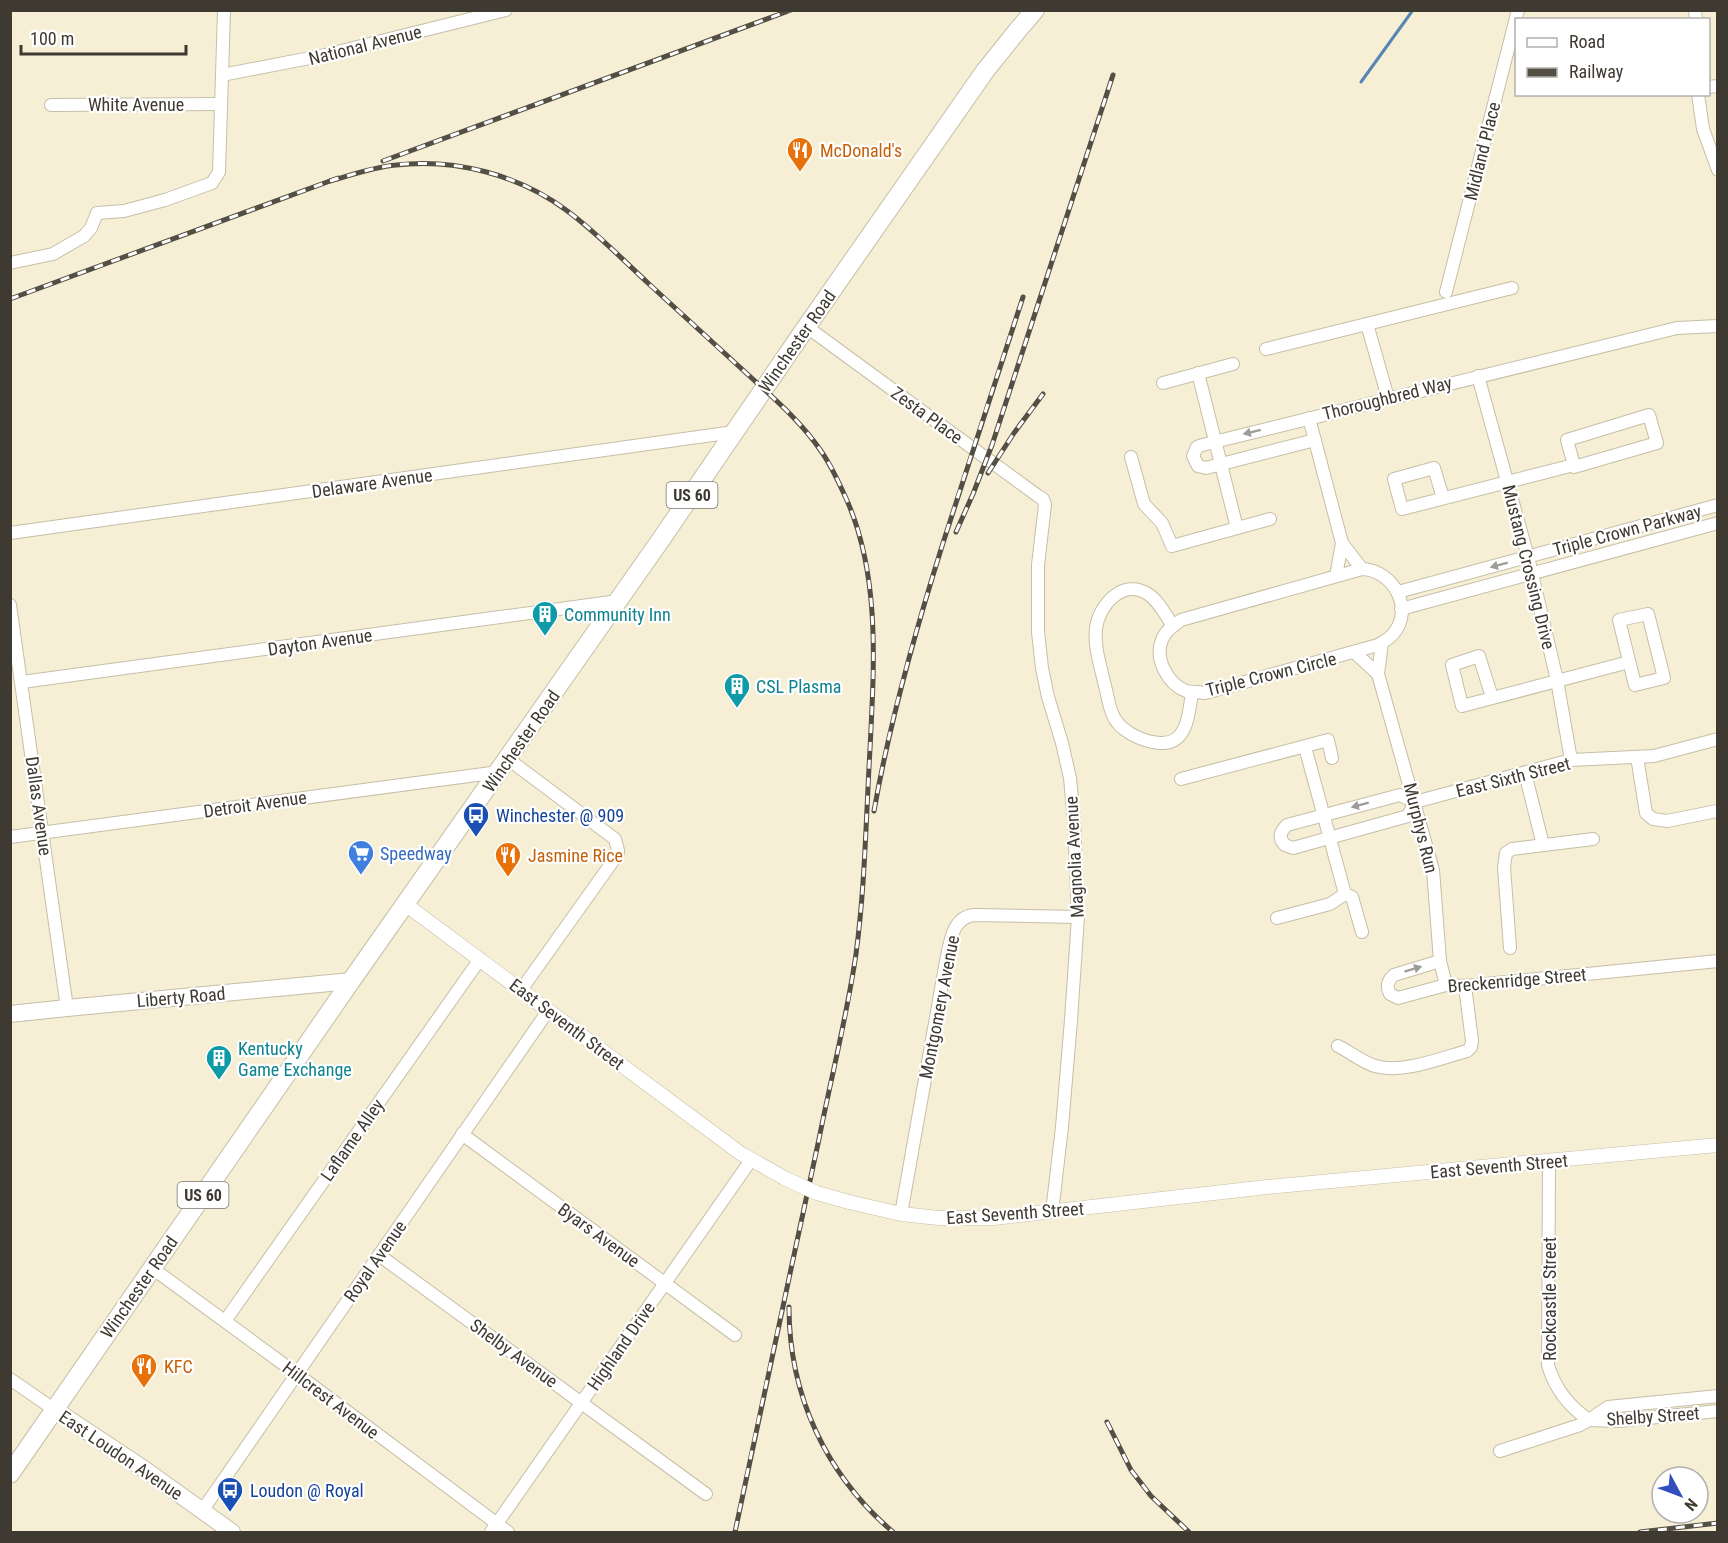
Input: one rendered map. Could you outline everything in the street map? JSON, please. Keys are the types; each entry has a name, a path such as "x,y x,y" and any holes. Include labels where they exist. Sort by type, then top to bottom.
{"main road":[{"name":"Winchester Road","path":"10,1474 985,71 1035,10"},
{"name":"Liberty Road","path":"10,1014 351,981"},
{"name":"East Loudon Avenue","path":"55,1410 232,1533"}],"street":[{"path":"10,263 52,254 84,236 91,228 97,213 124,211 165,200 212,183 219,172 224,10"},
{"name":"National Avenue","path":"222,75 306,59 506,10"},
{"name":"Midland Place","path":"1446,292 1515,22"},
{"path":"1698,96 1702,129 1718,170"},
{"name":"White Avenue","path":"51,105 221,104"},
{"path":"1266,349 1512,288"},
{"path":"1367,324 1388,398"},
{"name":"Thoroughbred Way","path":"1315,440 1202,468 1195,463 1193,456 1197,447 1215,441 1388,398 1677,328 1718,326"},
{"name":"Zesta Place","path":"807,327 1029,489 1043,500 1045,505"},
{"path":"1163,383 1233,364"},
{"path":"1198,374 1237,528"},
{"name":"Mustang Crossing Drive","path":"1478,376 1528,557 1557,680 1571,760"},
{"path":"1443,498 1574,465 1574,467 1657,442 1649,415 1568,440 1574,465"},
{"path":"1309,418 1342,543 1356,570"},
{"name":"Delaware Avenue","path":"10,533 734,432"},
{"path":"1131,457 1144,504 1162,523 1172,546 1270,519"},
{"name":"Magnolia Avenue","path":"1045,505 1038,565 1038,632 1048,697 1070,778 1078,917 1067,1068 1052,1212"},
{"name":"Triple Crown Parkway","path":"1398,592 1718,505"},
{"name":"Triple Crown Parkway","path":"1401,609 1718,523"},
{"path":"1336,576 1342,543"},
{"path":"1192,692 1186,728 1178,738 1166,744 1152,743 1120,726 1112,715 1096,650 1096,625 1101,609 1111,598 1122,592 1134,590 1147,593 1173,626 1181,620 1197,615 1356,570 1370,569 1389,580 1401,600 1402,616 1394,633 1376,645"},
{"name":"Dayton Avenue","path":"21,682 618,601"},
{"name":"Dallas Avenue","path":"10,605 67,1008"},
{"path":"1648,614 1664,678 1635,686 1629,662 1619,620 1648,614"},
{"name":"Triple Crown Circle","path":"1173,626 1161,642 1159,655 1164,670 1173,683 1192,692 1204,693 1376,645"},
{"name":"Murphys Run","path":"1376,645 1378,674 1433,870 1440,961 1446,985"},
{"path":"1354,652 1378,674"},
{"path":"1492,697 1629,662"},
{"name":"East Sixth Street","path":"1415,802 1408,816 1293,848 1285,845 1280,838 1287,825 1400,795 1415,802 1571,760 1654,756 1718,739"},
{"path":"1181,778 1328,740 1332,758"},
{"path":"1305,747 1345,894"},
{"path":"1637,757 1646,813 1653,819 1667,820 1717,811"},
{"path":"503,766 615,838 618,850 618,854 521,990"},
{"name":"Detroit Avenue","path":"10,837 503,766"},
{"path":"1525,773 1543,845"},
{"path":"1510,948 1504,859 1506,853 1512,849 1593,839"},
{"path":"1277,918 1330,904 1345,894"},
{"path":"1345,894 1352,897 1362,932"},
{"name":"East Seventh Street","path":"405,904 751,1160 817,1193 901,1214 939,1218 994,1218 1267,1187 1718,1145"},
{"name":"Montgomery Avenue","path":"901,1214 946,961 955,927 964,917 974,915 1078,917"},
{"name":"Laflame Alley","path":"225,1321 480,959"},
{"name":"Breckenridge Street","path":"1440,961 1394,975 1389,979 1388,990 1398,998 1446,985 1465,986 1718,961"},
{"path":"1338,1046 1372,1065 1390,1068 1405,1068 1467,1051 1472,1041 1465,986"},
{"name":"Royal Avenue","path":"202,1511 548,1011"},
{"name":"Byars Avenue","path":"462,1134 735,1335"},
{"name":"Highland Drive","path":"494,1528 751,1160"},
{"name":"Rockcastle Street","path":"1549,1162 1548,1365 1552,1378 1563,1397 1589,1420"},
{"name":"Shelby Avenue","path":"379,1255 706,1494"},
{"name":"Hillcrest Avenue","path":"152,1268 297,1374 494,1528 508,1533"},
{"name":"East Loudon Avenue","path":"10,1379 55,1410"},
{"name":"Shelby Street","path":"1500,1451 1580,1425 1608,1407 1718,1396"},
{"name":"Shelby Street","path":"1589,1420 1618,1421 1718,1412"}],"waterway":[{"path":"1361,82 1413,10"}],"railway":[{"path":"383,161 791,10"},
{"path":"956,532 992,445 1113,75"},
{"path":"330,181 388,166 418,163 441,164 486,172 528,187 548,198 598,236 795,419 828,462 857,526 870,588 873,653 865,852 856,954 844,1024 735,1532"},
{"path":"10,299 338,178"},
{"path":"874,811 895,710 923,610 1023,297"},
{"path":"988,473 1043,394"},
{"path":"789,1307 796,1371 804,1402 816,1431 848,1485 869,1510 893,1532"},
{"path":"1107,1422 1131,1470 1151,1496 1189,1532"},
{"path":"1640,1532 1718,1523"}],"place":[{"name":"McDonald's","path":"800,173"},
{"name":"Community Inn","path":"545,637"},
{"name":"CSL Plasma","path":"737,709"},
{"name":"Winchester @ 909","path":"476,838"},
{"name":"Speedway","path":"361,876"},
{"name":"Jasmine Rice","path":"508,878"},
{"name":"Kentucky Game Exchange","path":"219,1081"},
{"name":"KFC","path":"144,1389"},
{"name":"Loudon @ Royal","path":"230,1513"}]}
